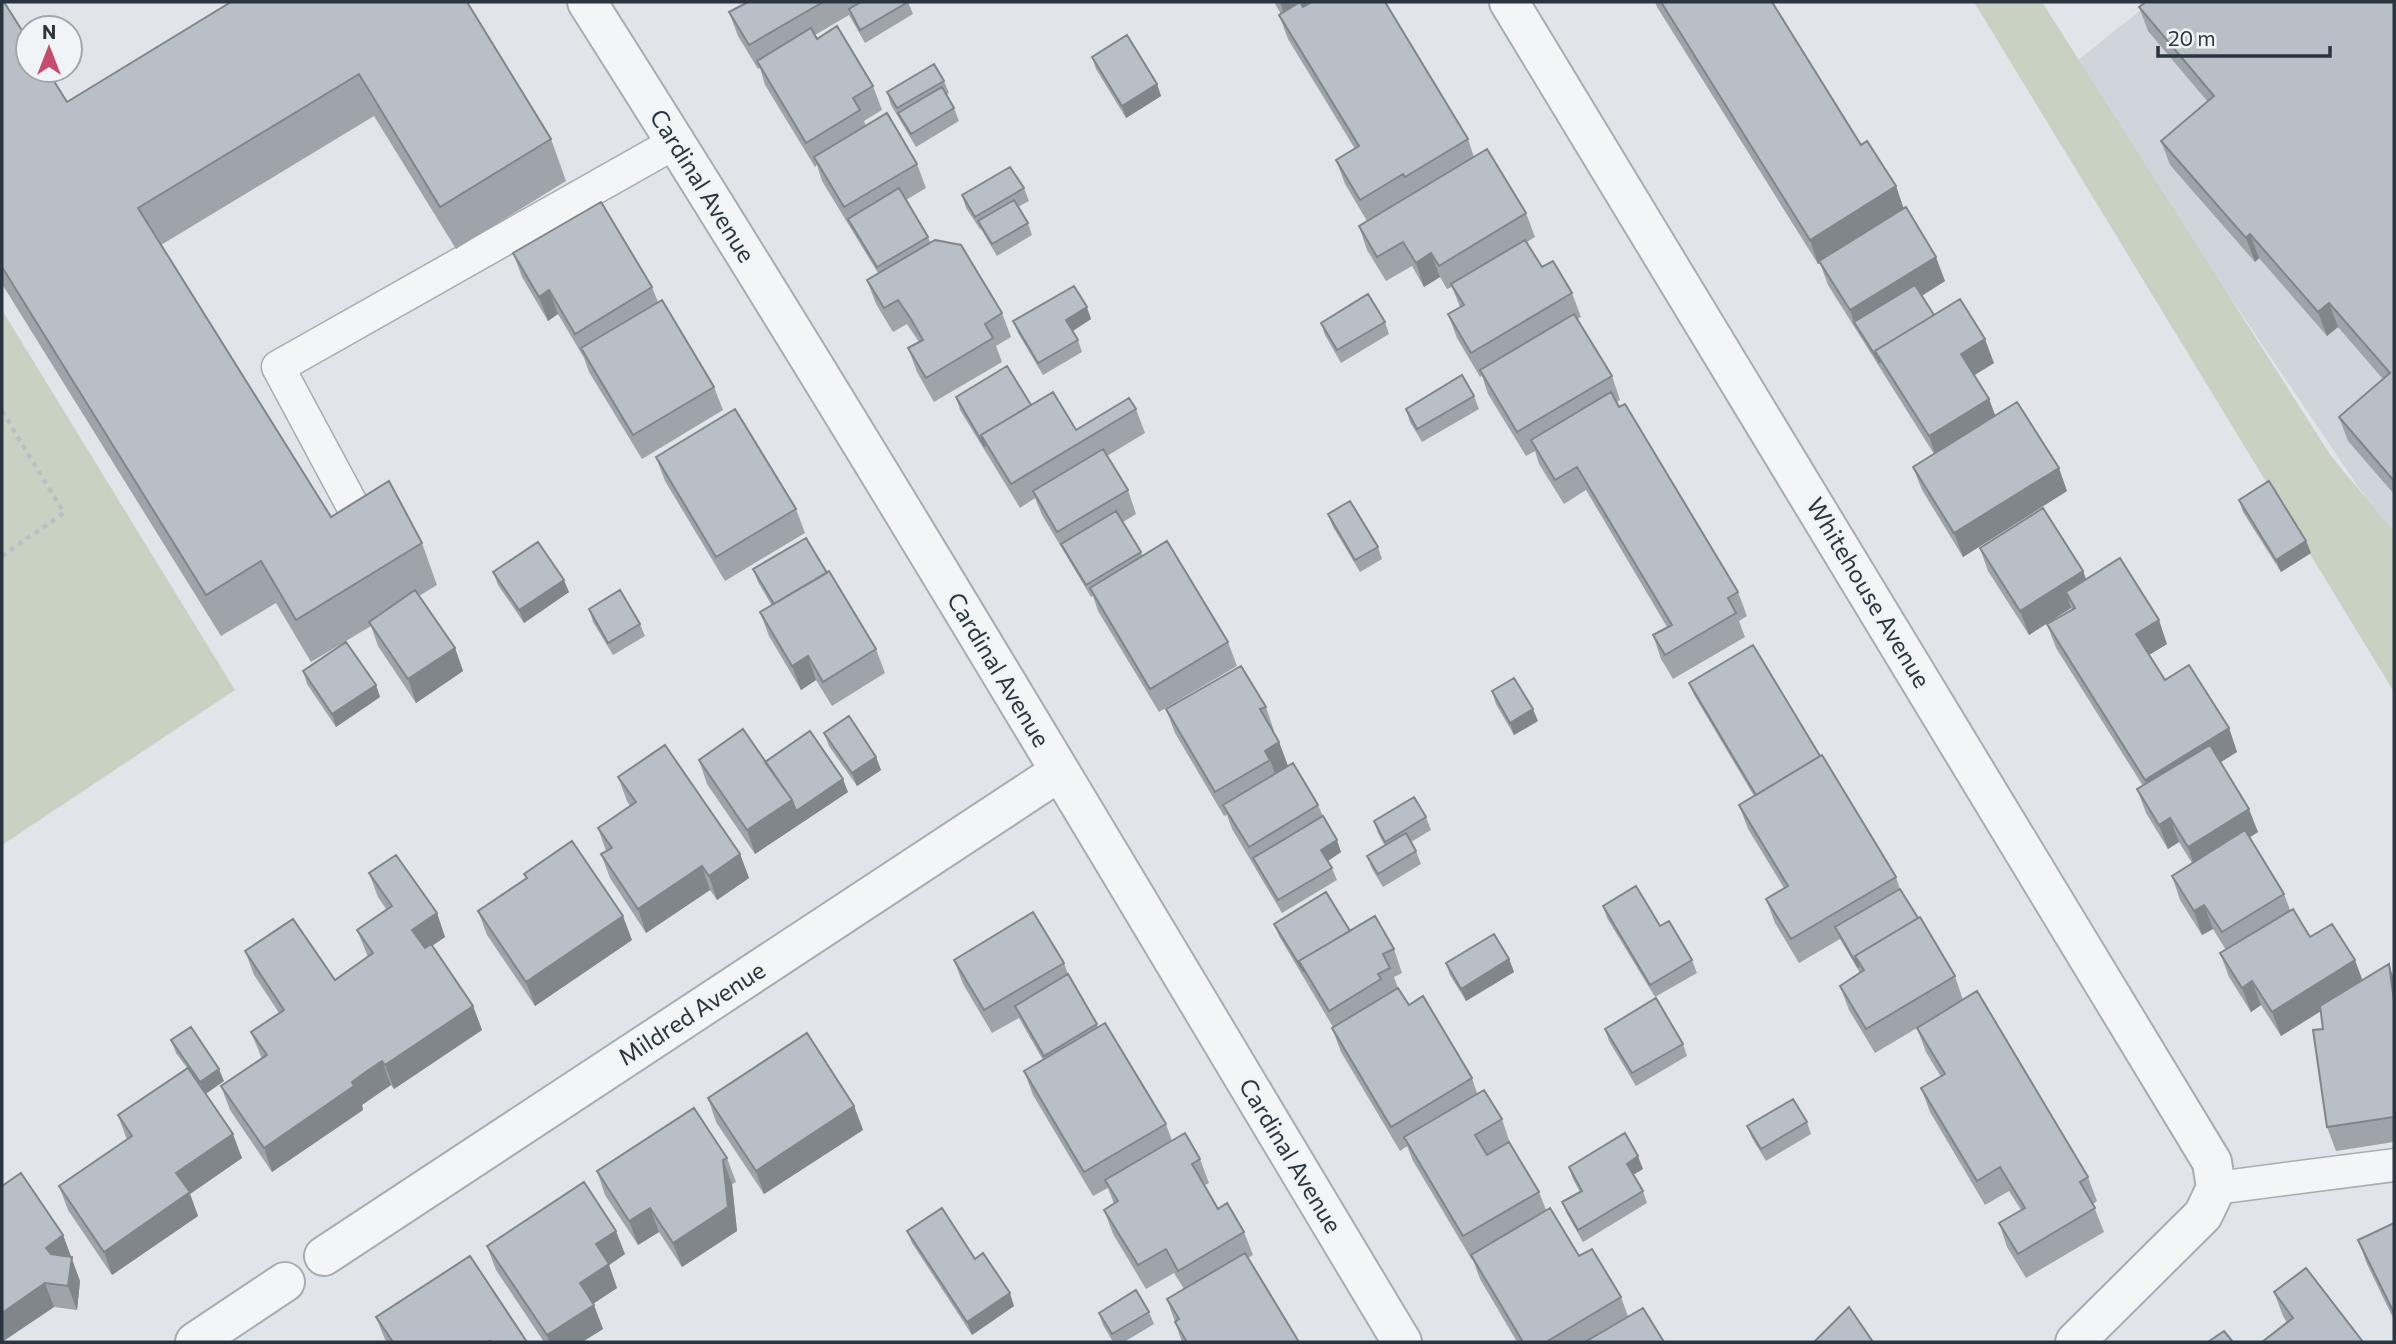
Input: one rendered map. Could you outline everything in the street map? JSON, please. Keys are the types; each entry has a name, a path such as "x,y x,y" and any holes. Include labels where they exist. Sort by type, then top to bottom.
{"street":[{"name":"Cardinal Avenue","path":"587,2 676,142 1402,1342"},
{"name":"Whitehouse Avenue","path":"1509,2 2213,1162 2216,1188"},
{"name":"Mildred Avenue","path":"324,1256 1059,772"},
{"path":"2075,1342 2203,1215 2216,1188"},
{"path":"195,1342 285,1282"}],"lane":[{"path":"358,516 278,367 676,142"},
{"path":"2216,1188 2394,1165"}],"path":[{"path":"2,411 64,513 2,556"}],"shaded area":[{"path":"2151,2 2394,2 2394,540 2073,64"}],"green space":[{"path":"1974,2 2042,2 2331,456 2394,532 2394,692"},
{"path":"2,310 235,690 2,845"}],"building":[{"path":"2,2 14,18 14,84 56,84 67,102 231,2 467,2 551,139 440,207 359,74 138,208 331,517 389,481 422,543 296,620 261,561 206,595 2,267"},
{"path":"748,2 823,2 749,45 729,12"},
{"path":"861,2 908,2 860,30 849,9"},
{"path":"1300,2 1303,7 1312,2 1385,2 1468,139 1405,177 1403,174 1360,200 1336,160 1359,146 1279,15"},
{"path":"1661,2 1772,2 1861,145 1867,141 1896,186 1810,240"},
{"path":"2146,2 2394,2 2394,481 2339,417 2390,373 2329,303 2318,312 2250,234 2246,238 2161,141 2214,96 2139,7"},
{"path":"837,26 873,86 853,98 860,110 806,143 757,61 811,28 817,39"},
{"path":"1127,35 1157,84 1122,106 1092,57"},
{"path":"934,64 944,81 897,108 887,92"},
{"path":"942,87 954,108 911,134 898,113"},
{"path":"887,113 917,164 844,207 814,157"},
{"path":"1487,149 1526,213 1439,266 1431,253 1416,263 1403,242 1377,257 1359,226"},
{"path":"1010,167 1024,188 975,217 962,195"},
{"path":"899,188 928,237 877,267 848,219"},
{"path":"1014,200 1028,223 992,244 978,221"},
{"path":"601,202 652,287 575,334 549,290 539,297 513,253"},
{"path":"1906,207 1936,257 1850,310 1819,261"},
{"path":"935,240 961,245 1002,313 985,324 993,338 926,378 908,348 923,340 911,319 898,300 884,308 867,280"},
{"path":"1525,240 1542,267 1553,261 1572,293 1471,353 1448,314 1464,305 1451,284"},
{"path":"1915,285 1934,315 1875,351 1880,363 1854,322"},
{"path":"1074,286 1087,307 1066,320 1078,340 1038,363 1013,321"},
{"path":"1368,294 1385,322 1337,350 1321,323"},
{"path":"1960,299 1985,339 1961,354 1989,399 1929,436 1875,351"},
{"path":"662,300 714,387 633,435 581,348"},
{"path":"1574,314 1612,376 1517,432 1480,370"},
{"path":"1007,366 1031,405 981,435 985,447 956,397"},
{"path":"1462,375 1474,396 1417,429 1406,409"},
{"path":"1053,392 1076,430 1129,398 1136,409 1011,484 981,435"},
{"path":"1611,392 1619,407 1625,404 1738,592 1728,598 1736,613 1665,655 1653,635 1672,625 1577,467 1555,480 1531,440"},
{"path":"2017,402 2059,468 1954,533 1913,467"},
{"path":"735,409 796,509 716,557 656,457"},
{"path":"1103,449 1128,490 1057,532 1033,491"},
{"path":"2269,481 2306,541 2276,560 2239,500"},
{"path":"1350,501 1378,547 1355,560 1328,514"},
{"path":"2043,508 2083,571 2020,611 1980,548"},
{"path":"1116,511 1141,552 1086,585 1061,544"},
{"path":"806,538 827,573 774,604 753,569"},
{"path":"1167,541 1228,642 1150,689 1090,588"},
{"path":"538,542 564,580 519,610 493,572"},
{"path":"2120,558 2159,620 2136,634 2165,680 2189,665 2229,728 2145,780 2047,624 2075,608 2066,592"},
{"path":"829,571 876,649 823,682 808,656 792,666 760,612"},
{"path":"415,590 455,648 408,679 369,622"},
{"path":"620,590 640,624 608,643 589,609"},
{"path":"346,642 376,685 332,714 303,671"},
{"path":"1753,645 1820,756 1756,795 1689,683"},
{"path":"1241,666 1266,707 1260,709 1279,742 1265,751 1270,760 1215,792 1166,709"},
{"path":"1514,678 1533,709 1510,723 1492,691"},
{"path":"849,716 876,757 852,773 824,733"},
{"path":"743,729 792,800 747,830 699,760"},
{"path":"810,731 843,779 796,811 792,800 765,762"},
{"path":"665,745 740,854 709,876 702,866 638,909 601,854 612,848 598,828 636,802 618,777"},
{"path":"2210,745 2249,809 2188,847 2170,818 2159,825 2137,789"},
{"path":"1822,755 1896,877 1791,939 1766,899 1788,886 1739,805"},
{"path":"1293,763 1318,805 1249,847 1223,805"},
{"path":"1414,797 1426,817 1385,842 1374,821"},
{"path":"1323,816 1337,840 1321,850 1332,868 1278,900 1253,858"},
{"path":"2245,830 2284,894 2222,932 2204,905 2194,911 2172,876"},
{"path":"1406,833 1416,851 1378,874 1367,856"},
{"path":"572,841 623,916 526,982 478,911 527,878 524,874"},
{"path":"396,855 437,913 412,930 425,948 431,944 473,1006 385,1065 382,1061 367,1071 352,1082 354,1086 264,1148 221,1086 267,1055 251,1032 284,1010 245,951 293,919 335,980 373,953 357,930 392,906 369,873"},
{"path":"1636,886 1660,926 1669,921 1692,960 1650,985 1603,906"},
{"path":"1900,889 1918,918 1855,956 1859,968 1835,927"},
{"path":"1326,892 1350,931 1299,961 1304,972 1274,924"},
{"path":"2293,909 2310,937 2332,924 2355,960 2272,1012 2252,981 2242,988 2220,953"},
{"path":"1033,912 1064,963 984,1010 954,960"},
{"path":"1375,916 1394,949 1383,954 1390,968 1378,974 1381,979 1329,1011 1299,961"},
{"path":"1920,917 1955,976 1866,1029 1840,986 1864,970 1855,956"},
{"path":"1494,934 1509,959 1461,989 1446,963"},
{"path":"2389,964 2394,1001 2394,1117 2327,1127 2313,1030 2323,1029 2320,1006"},
{"path":"1068,974 1097,1024 1044,1056 1015,1006"},
{"path":"1398,988 1409,1005 1423,996 1472,1078 1391,1127 1332,1028"},
{"path":"1977,991 2088,1177 2080,1182 2095,1208 2018,1254 1999,1223 2025,1208 2000,1167 1977,1181 1921,1088 1945,1074 1917,1028"},
{"path":"1656,998 1683,1044 1632,1073 1605,1029"},
{"path":"1105,1023 1166,1124 1084,1172 1024,1071"},
{"path":"191,1027 219,1069 200,1082 171,1040"},
{"path":"807,1033 854,1106 756,1171 708,1098"},
{"path":"188,1068 233,1134 176,1173 190,1192 104,1252 59,1186 132,1136 118,1115"},
{"path":"1484,1090 1502,1119 1475,1135 1487,1155 1509,1142 1539,1192 1463,1236 1404,1137"},
{"path":"1793,1099 1807,1122 1761,1149 1747,1126"},
{"path":"694,1108 727,1158 723,1160 728,1207 673,1243 650,1208 629,1221 597,1171"},
{"path":"1185,1133 1200,1159 1192,1164 1218,1209 1227,1203 1244,1232 1178,1271 1166,1249 1138,1265 1104,1210 1118,1201 1105,1180"},
{"path":"1625,1133 1638,1156 1627,1164 1643,1191 1578,1230 1562,1202 1582,1191 1569,1167"},
{"path":"21,1173 63,1235 46,1248 51,1254 72,1257 68,1286 45,1283 2,1313 2,1186"},
{"path":"584,1182 616,1231 596,1244 609,1264 580,1283 594,1305 547,1335 487,1246"},
{"path":"942,1208 975,1259 983,1253 1010,1293 967,1322 907,1231"},
{"path":"1550,1208 1579,1256 1592,1249 1621,1297 1546,1342 1523,1342 1471,1255"},
{"path":"2394,1223 2394,1313 2358,1240"},
{"path":"1245,1253 1299,1342 1187,1342 1175,1322 1179,1319 1167,1299"},
{"path":"470,1256 527,1342 393,1342 376,1317"},
{"path":"2306,1268 2363,1342 2262,1342 2293,1318 2274,1292"},
{"path":"1136,1290 1149,1312 1112,1334 1099,1313"},
{"path":"1849,1307 1873,1342 1814,1342"},
{"path":"1643,1308 1664,1342 1585,1342"},
{"path":"2224,1331 2233,1342 2208,1342"}]}
